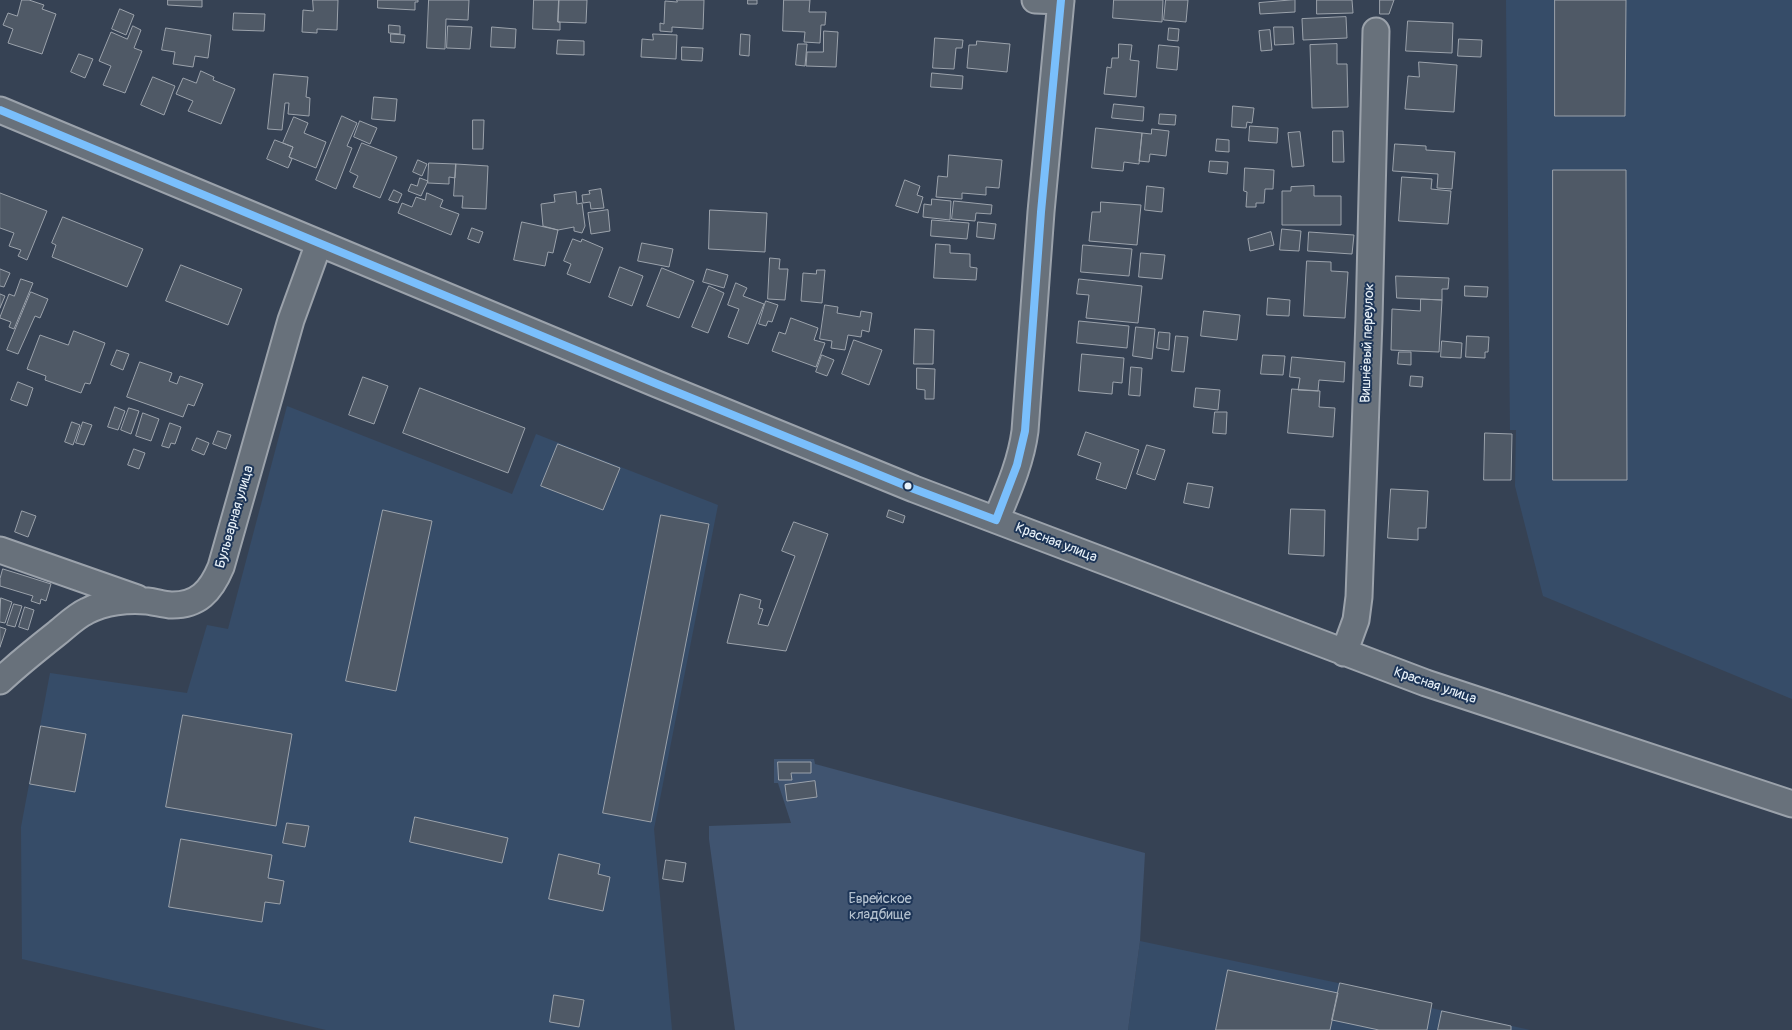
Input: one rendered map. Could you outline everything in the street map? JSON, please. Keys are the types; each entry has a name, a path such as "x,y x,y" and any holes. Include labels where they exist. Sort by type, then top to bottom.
{"street":[{"path":"996,520 1023,448 1041,212 1061,1 1036,0"},
{"name":"Вишнёвый переулок","path":"1344,653 1356,620 1359,597 1369,320 1376,31"},
{"name":"Красная улица","path":"0,110 657,384 996,520 1435,686 1792,804"},
{"name":"Бульварная улица","path":"0,681 23,660 86,611 102,605 121,602 146,601 184,604 196,600 207,593 216,581 291,320 319,243"},
{"path":"0,550 146,601"}],"shaded area":[{"path":"1506,0 1792,0 1792,699 1543,596 1515,486 1516,430 1510,430"},
{"path":"287,406 512,494 536,434 718,505 654,829 672,1030 326,1030 22,959 21,827 50,673 187,693 207,625 228,629"},
{"path":"1140,941 1432,1003 1431,1008 1530,1030 1128,1030"}],"green space":[{"name":"Еврейское кладбище","path":"774,759 814,759 815,764 1145,853 1140,941 1128,1030 735,1030 709,839 709,826 791,823 778,783 774,783"}],"building":[{"path":"22,0 29,0 44,5 42,9 56,14 42,54 8,43 13,29 3,25 8,13 17,16"},
{"path":"168,0 202,0 202,7 168,5"},
{"path":"313,0 338,0 337,30 317,29 317,33 302,32 303,10 313,11"},
{"path":"378,0 418,0 418,2 415,2 415,10 378,8"},
{"path":"429,0 469,0 468,20 446,19 445,49 427,48"},
{"path":"534,0 559,0 558,22 560,22 560,30 533,29"},
{"path":"559,0 587,0 586,23 558,22"},
{"path":"677,0 704,0 703,29 672,27 672,32 660,31 660,23 664,24 665,1 677,2"},
{"path":"748,0 757,0 757,4 748,4"},
{"path":"784,0 810,0 809,12 826,12 825,25 821,25 820,43 804,42 805,32 783,31"},
{"path":"1114,0 1163,0 1162,22 1113,18"},
{"path":"1166,0 1188,0 1186,22 1164,20"},
{"path":"1295,0 1295,12 1260,14 1259,3"},
{"path":"1317,0 1352,0 1353,13 1317,14"},
{"path":"1380,0 1394,0 1389,14 1380,14"},
{"path":"1555,0 1626,0 1625,116 1555,116"},
{"path":"120,9 134,15 126,35 112,29"},
{"path":"234,13 265,14 264,31 233,30"},
{"path":"1346,17 1347,38 1303,40 1302,19"},
{"path":"1408,21 1453,23 1452,53 1406,51"},
{"path":"389,25 400,26 400,34 389,33"},
{"path":"133,26 141,30 134,48 142,51 125,93 103,85 111,66 99,61 111,32 127,39"},
{"path":"448,26 472,27 470,49 447,48"},
{"path":"492,27 516,29 515,48 491,47"},
{"path":"1274,27 1293,27 1294,44 1275,45"},
{"path":"166,28 211,35 208,58 195,56 193,67 173,64 175,52 162,50"},
{"path":"1169,28 1179,29 1178,41 1168,40"},
{"path":"1270,30 1272,50 1261,51 1259,31"},
{"path":"824,31 838,32 836,67 806,66 807,52 823,52"},
{"path":"391,34 405,35 404,43 391,42"},
{"path":"653,34 677,35 676,59 641,57 642,39 653,40"},
{"path":"741,34 750,35 749,56 740,55"},
{"path":"935,38 963,40 962,48 956,48 954,69 933,68"},
{"path":"1459,39 1482,40 1481,57 1458,56"},
{"path":"558,40 584,41 584,55 557,54"},
{"path":"977,41 1010,44 1007,72 967,68 969,45 976,45"},
{"path":"798,44 807,44 805,66 796,65"},
{"path":"1119,44 1132,45 1130,60 1139,61 1136,97 1104,94 1107,67 1111,68 1112,58 1118,58"},
{"path":"1337,44 1337,64 1347,64 1348,107 1312,108 1310,45"},
{"path":"1159,45 1179,47 1177,70 1157,68"},
{"path":"682,47 703,48 702,61 682,60"},
{"path":"79,54 93,59 85,78 71,72"},
{"path":"1419,62 1457,65 1454,112 1405,109 1408,76 1419,77"},
{"path":"201,71 214,77 213,80 235,89 221,124 188,111 193,101 176,94 183,78 196,83"},
{"path":"932,73 963,76 962,89 931,87"},
{"path":"274,74 308,77 306,97 310,98 309,116 288,114 289,103 285,103 282,130 268,129"},
{"path":"153,77 175,86 164,115 141,105"},
{"path":"374,97 397,99 395,121 372,119"},
{"path":"1114,104 1144,107 1143,121 1112,118"},
{"path":"1233,106 1254,108 1252,123 1247,122 1246,128 1232,127"},
{"path":"1160,114 1176,115 1175,125 1159,124"},
{"path":"342,116 357,123 347,146 352,148 336,189 316,180"},
{"path":"294,117 308,123 304,133 326,142 316,168 289,157 293,147 283,143"},
{"path":"473,120 484,120 483,149 473,149"},
{"path":"360,121 377,128 370,144 354,137"},
{"path":"1250,126 1278,128 1277,143 1249,141"},
{"path":"1096,128 1142,133 1139,164 1124,162 1123,171 1092,168"},
{"path":"1152,129 1169,131 1166,156 1150,154 1149,162 1139,161 1142,133 1151,134"},
{"path":"1333,131 1343,131 1344,162 1333,162"},
{"path":"1300,132 1304,166 1292,167 1288,133"},
{"path":"1217,139 1229,140 1229,152 1216,151"},
{"path":"275,140 293,147 289,157 292,159 288,168 267,159"},
{"path":"362,143 397,157 380,198 353,187 358,176 350,172"},
{"path":"1395,144 1426,146 1426,150 1455,152 1452,189 1437,188 1438,174 1393,171"},
{"path":"949,155 1002,160 999,188 986,187 986,195 962,193 962,199 936,197 938,176 947,177"},
{"path":"418,160 427,164 422,176 413,172"},
{"path":"1210,161 1228,162 1227,174 1209,172"},
{"path":"429,163 456,164 455,178 449,177 449,184 428,183"},
{"path":"456,164 488,166 486,209 462,208 463,196 454,196"},
{"path":"1245,168 1274,170 1273,189 1265,189 1264,203 1256,203 1256,207 1246,207 1247,192 1244,191"},
{"path":"1553,170 1626,170 1627,480 1553,480"},
{"path":"1402,177 1432,179 1431,189 1451,191 1448,224 1399,221"},
{"path":"420,178 428,181 421,196 408,191 411,184 417,186"},
{"path":"905,180 920,186 917,195 923,197 918,213 896,206"},
{"path":"1147,186 1164,188 1162,212 1145,210"},
{"path":"1314,186 1314,196 1341,196 1341,225 1282,225 1282,191 1291,191 1291,187"},
{"path":"601,189 604,208 591,209 590,202 583,203 582,195 590,194 589,191"},
{"path":"394,190 402,194 398,203 389,200"},
{"path":"576,192 577,204 582,203 585,226 582,233 574,231 574,227 558,230 543,226 541,204 555,202 554,195"},
{"path":"0,193 47,211 27,260 18,256 21,250 9,246 14,233 0,228"},
{"path":"427,193 443,200 440,207 459,214 451,235 398,213 402,203 412,207 416,197 425,200"},
{"path":"932,199 951,201 950,220 923,217 924,204 931,205"},
{"path":"954,201 992,205 991,214 976,213 975,221 952,219"},
{"path":"1101,202 1141,205 1137,245 1089,241 1092,212 1100,212"},
{"path":"608,210 610,231 591,234 588,213"},
{"path":"710,210 767,213 765,252 709,249"},
{"path":"63,217 143,249 127,287 52,257 56,245 52,243"},
{"path":"932,220 969,223 967,239 931,236"},
{"path":"522,222 558,230 553,253 548,252 545,266 514,260"},
{"path":"978,222 996,224 994,239 977,237"},
{"path":"472,228 483,232 479,243 468,239"},
{"path":"1282,229 1301,231 1299,251 1280,250"},
{"path":"1271,232 1274,245 1250,251 1248,239"},
{"path":"1309,232 1354,235 1352,254 1308,251"},
{"path":"573,239 581,242 582,239 603,248 590,283 567,274 571,264 564,261"},
{"path":"642,243 673,249 669,267 638,261"},
{"path":"936,244 950,245 950,253 970,254 970,267 977,268 976,280 934,278"},
{"path":"1083,245 1132,249 1129,276 1081,272"},
{"path":"1141,253 1165,255 1162,279 1139,277"},
{"path":"770,258 780,259 779,269 788,269 785,300 768,299"},
{"path":"1307,261 1331,262 1331,271 1348,272 1345,318 1304,316"},
{"path":"181,265 242,289 228,325 166,301"},
{"path":"620,267 643,276 632,306 609,297"},
{"path":"662,268 694,281 679,318 647,306"},
{"path":"0,269 10,273 4,287 0,286"},
{"path":"707,269 728,275 724,288 703,282"},
{"path":"817,270 825,270 822,303 801,301 803,273 816,274"},
{"path":"1396,276 1449,278 1448,289 1442,289 1442,300 1397,298"},
{"path":"21,279 33,283 14,329 9,327 11,322 0,317 9,294 14,296"},
{"path":"1079,279 1142,286 1138,323 1086,318 1089,295 1077,294"},
{"path":"736,283 747,288 743,296 764,304 748,344 728,337 739,309 728,305"},
{"path":"709,286 724,293 708,333 692,327"},
{"path":"1465,286 1488,287 1487,297 1465,296"},
{"path":"31,292 48,299 40,318 35,316 18,354 7,350"},
{"path":"0,294 5,296 0,308"},
{"path":"1268,298 1290,300 1289,316 1267,315"},
{"path":"1421,299 1442,300 1439,352 1391,350 1392,309 1420,311"},
{"path":"766,301 778,305 772,322 768,321 766,326 759,324"},
{"path":"825,305 838,307 837,313 860,317 861,311 872,313 869,332 862,330 861,337 848,335 845,350 831,348 832,341 820,339"},
{"path":"1204,311 1240,315 1237,340 1201,336"},
{"path":"791,318 818,328 814,340 825,343 816,367 772,351 779,332 785,334"},
{"path":"1079,321 1129,326 1127,348 1077,343"},
{"path":"1136,327 1155,329 1152,359 1133,356"},
{"path":"915,329 934,330 933,364 914,364"},
{"path":"74,331 105,343 90,384 85,383 81,393 45,380 46,376 27,369 40,335 68,345"},
{"path":"1159,332 1170,333 1169,350 1157,348"},
{"path":"1176,336 1188,337 1184,372 1172,371"},
{"path":"1467,336 1489,337 1488,352 1485,352 1485,358 1466,357"},
{"path":"854,340 882,350 869,385 842,374"},
{"path":"1442,341 1462,343 1461,358 1441,357"},
{"path":"117,350 129,354 123,370 111,365"},
{"path":"1399,352 1411,352 1411,365 1398,364"},
{"path":"1082,354 1124,358 1122,383 1113,382 1112,394 1079,391"},
{"path":"822,355 834,360 827,376 816,372"},
{"path":"1263,355 1285,356 1283,375 1261,374"},
{"path":"1292,357 1345,362 1344,382 1319,380 1318,391 1298,390 1300,378 1290,377"},
{"path":"140,362 172,373 169,381 177,384 180,376 203,384 194,406 188,404 183,417 127,397"},
{"path":"1131,367 1142,368 1140,396 1129,395"},
{"path":"917,368 935,369 934,399 925,399 925,390 917,389"},
{"path":"1411,376 1423,377 1422,387 1410,386"},
{"path":"363,377 388,386 374,424 349,415"},
{"path":"18,382 33,388 27,406 11,400"},
{"path":"420,388 525,428 508,473 403,433"},
{"path":"1196,388 1220,390 1218,410 1194,407"},
{"path":"1292,389 1320,391 1319,407 1335,408 1333,437 1288,433"},
{"path":"115,407 125,411 118,430 108,427"},
{"path":"129,408 139,411 131,434 121,430"},
{"path":"1215,412 1227,412 1226,434 1213,433"},
{"path":"143,413 159,419 151,441 136,436"},
{"path":"72,422 80,425 73,445 65,442"},
{"path":"83,422 92,425 84,445 76,443"},
{"path":"170,423 181,427 175,444 171,443 169,448 162,446"},
{"path":"218,431 231,435 226,449 213,444"},
{"path":"1086,432 1139,450 1126,489 1096,479 1101,463 1078,455"},
{"path":"1485,433 1512,434 1511,480 1484,480"},
{"path":"197,438 209,443 204,455 192,450"},
{"path":"558,444 620,468 603,510 541,486"},
{"path":"1147,445 1165,450 1155,480 1137,474"},
{"path":"134,449 145,453 139,469 128,465"},
{"path":"1188,483 1213,487 1209,508 1184,503"},
{"path":"1391,489 1428,491 1426,528 1418,528 1418,540 1388,538"},
{"path":"1291,509 1325,510 1324,556 1289,554"},
{"path":"383,510 432,521 396,691 346,681"},
{"path":"889,510 905,516 903,523 887,517"},
{"path":"22,511 36,516 28,537 15,532"},
{"path":"661,515 709,524 651,822 603,813"},
{"path":"794,522 828,534 786,651 727,643 740,594 761,600 759,608 763,609 758,624 768,626 795,556 782,551"},
{"path":"3,569 51,584 46,601 41,599 40,604 31,601 33,596 0,586"},
{"path":"1,598 12,602 5,623 0,622"},
{"path":"14,604 22,606 15,627 7,625"},
{"path":"25,607 34,610 28,630 19,627"},
{"path":"0,627 6,629 0,647"},
{"path":"183,715 292,734 276,826 166,807"},
{"path":"41,726 86,734 75,792 30,784"},
{"path":"778,762 811,762 811,773 791,773 792,780 779,780"},
{"path":"815,781 817,797 787,801 785,785"},
{"path":"415,817 508,838 502,863 410,842"},
{"path":"287,823 309,826 305,847 283,843"},
{"path":"181,839 272,855 268,878 284,881 280,904 265,902 262,922 169,907"},
{"path":"559,854 600,864 598,874 610,877 603,911 549,899"},
{"path":"666,860 686,863 683,882 663,879"},
{"path":"1228,970 1338,993 1330,1030 1216,1030"},
{"path":"1340,983 1432,1003 1427,1030 1379,1030 1332,1020"},
{"path":"554,995 584,1000 579,1027 550,1022"},
{"path":"1442,1011 1511,1026 1511,1030 1438,1030"}],"transit line":[{"path":"0,110 657,384 914,489 996,520 1017,465 1025,431 1041,212 1061,0"}]}
